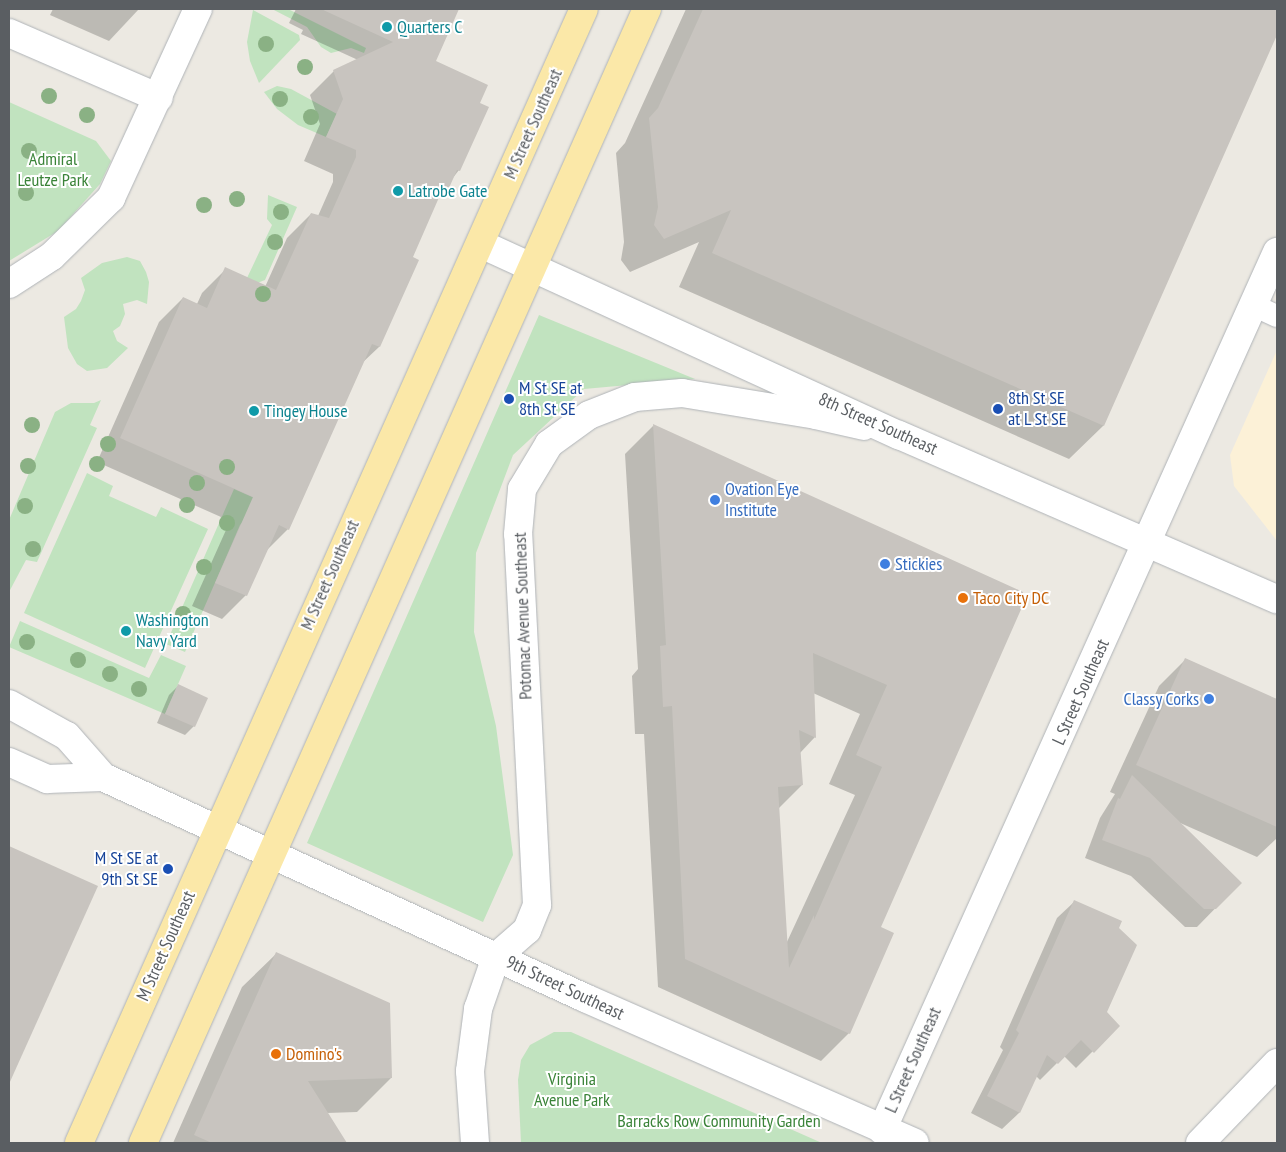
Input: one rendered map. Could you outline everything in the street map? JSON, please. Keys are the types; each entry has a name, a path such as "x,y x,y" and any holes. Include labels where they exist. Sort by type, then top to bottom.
{"main road":[{"name":"M Street Southeast","path":"79,1143 481,244 584,9"},
{"path":"143,1143 531,266 647,9"}],"street":[{"path":"9,284 52,256 111,198 159,98 198,9"},
{"path":"9,32 159,98"},
{"name":"8th Street Southeast","path":"481,244 899,435 1277,599"},
{"name":"L Street Southeast","path":"882,1130 1148,544 1265,310 1277,252"},
{"name":"Potomac Avenue Southeast","path":"475,1143 470,1070 478,1009 496,957 527,930 537,905 518,534 522,489 548,444 582,419 635,397 682,393 816,415 899,435"},
{"path":"9,704 67,736 103,777"},
{"path":"9,762 47,779 103,777"},
{"name":"9th Street Southeast","path":"103,777 219,828 271,854 496,957 882,1130 915,1143"},
{"path":"1200,1143 1277,1063"}],"shaded area":[{"path":"1277,350 1277,541 1234,486 1230,455"}],"green space":[{"path":"272,9 288,9 366,48 364,53 351,48 331,53 321,47 307,27"},
{"path":"253,10 299,35 300,40 259,83 250,61 247,42"},
{"path":"277,86 291,89 337,114 326,137 298,125 277,109 264,92"},
{"name":"Admiral Leutze Park","path":"9,102 96,141 111,161 100,184 58,231 9,261"},
{"path":"268,195 297,207 265,280 257,283 247,278 272,225 267,219"},
{"path":"127,257 140,261 146,272 149,282 147,304 137,300 123,304 125,314 120,326 113,331 117,341 128,348 107,368 87,371 77,364 68,348 64,317 76,309 81,301 85,290 81,278 102,263"},
{"path":"539,315 695,379 584,389 513,455 476,553 474,632 496,726 513,855 483,922 307,843"},
{"path":"101,400 90,425 97,428 37,562 26,560 9,592 9,520 55,412 71,403 94,403"},
{"path":"87,473 113,486 109,496 156,517 161,507 208,529 145,668 24,613"},
{"path":"234,489 261,501 240,525 185,652 166,644"},
{"path":"20,621 149,678 161,655 186,666 165,714 9,647"},
{"name":"Virginia Avenue Park","path":"554,1032 571,1032 822,1143 521,1143 518,1080 521,1060 530,1045"}],"building":[{"path":"321,9 459,9 436,61 488,85 480,103 489,107 460,171 457,170 449,188 444,186 413,257 419,260 380,347 372,344 289,530 279,525 247,596 215,583 253,497 120,438 183,297 207,308 225,267 276,290 311,213 329,218 356,157 356,150 326,137 343,99 333,70 393,42"},
{"path":"703,9 1277,9 1277,35 1104,426 712,253 731,210 664,239 654,225 658,207 649,118 658,108"},
{"path":"653,424 1023,592 1023,605 881,927 894,933 850,1034 685,959 672,706 663,707 660,646 666,645","holes":["813,653 887,685 856,755 882,767 814,920 814,915 789,968 778,787 803,785 799,730 816,738"]},
{"path":"1185,658 1277,699 1277,827 1136,765"},
{"path":"178,684 208,698 195,727 165,714"},
{"path":"1132,775 1242,883 1216,909 1204,909 1150,858 1102,840 1118,798 1120,799"},
{"path":"9,846 98,886 9,1084"},
{"path":"1074,900 1122,921 1119,928 1137,945 1107,1012 1120,1026 1094,1053 1081,1040 1058,1064 1047,1055 1020,1113 987,1096 1019,1033 1016,1030"},
{"path":"276,952 390,1003 392,1078 308,1081 347,1143 212,1143 194,1135"}],"place":[{"name":"Quarters C","path":"387,27"},
{"name":"Latrobe Gate","path":"398,191"},
{"name":"M St SE at 8th St SE","path":"509,399"},
{"name":"8th St SE at L St SE","path":"998,409"},
{"name":"Tingey House","path":"254,411"},
{"name":"Ovation Eye Institute","path":"715,500"},
{"name":"Stickies","path":"885,564"},
{"name":"Taco City DC","path":"963,598"},
{"name":"Washington Navy Yard","path":"126,631"},
{"name":"Classy Corks","path":"1209,699"},
{"name":"M St SE at 9th St SE","path":"168,869"},
{"name":"Domino's","path":"276,1054"}],"park label":[{"name":"Barracks Row Community Garden","path":"719,1121"}]}
